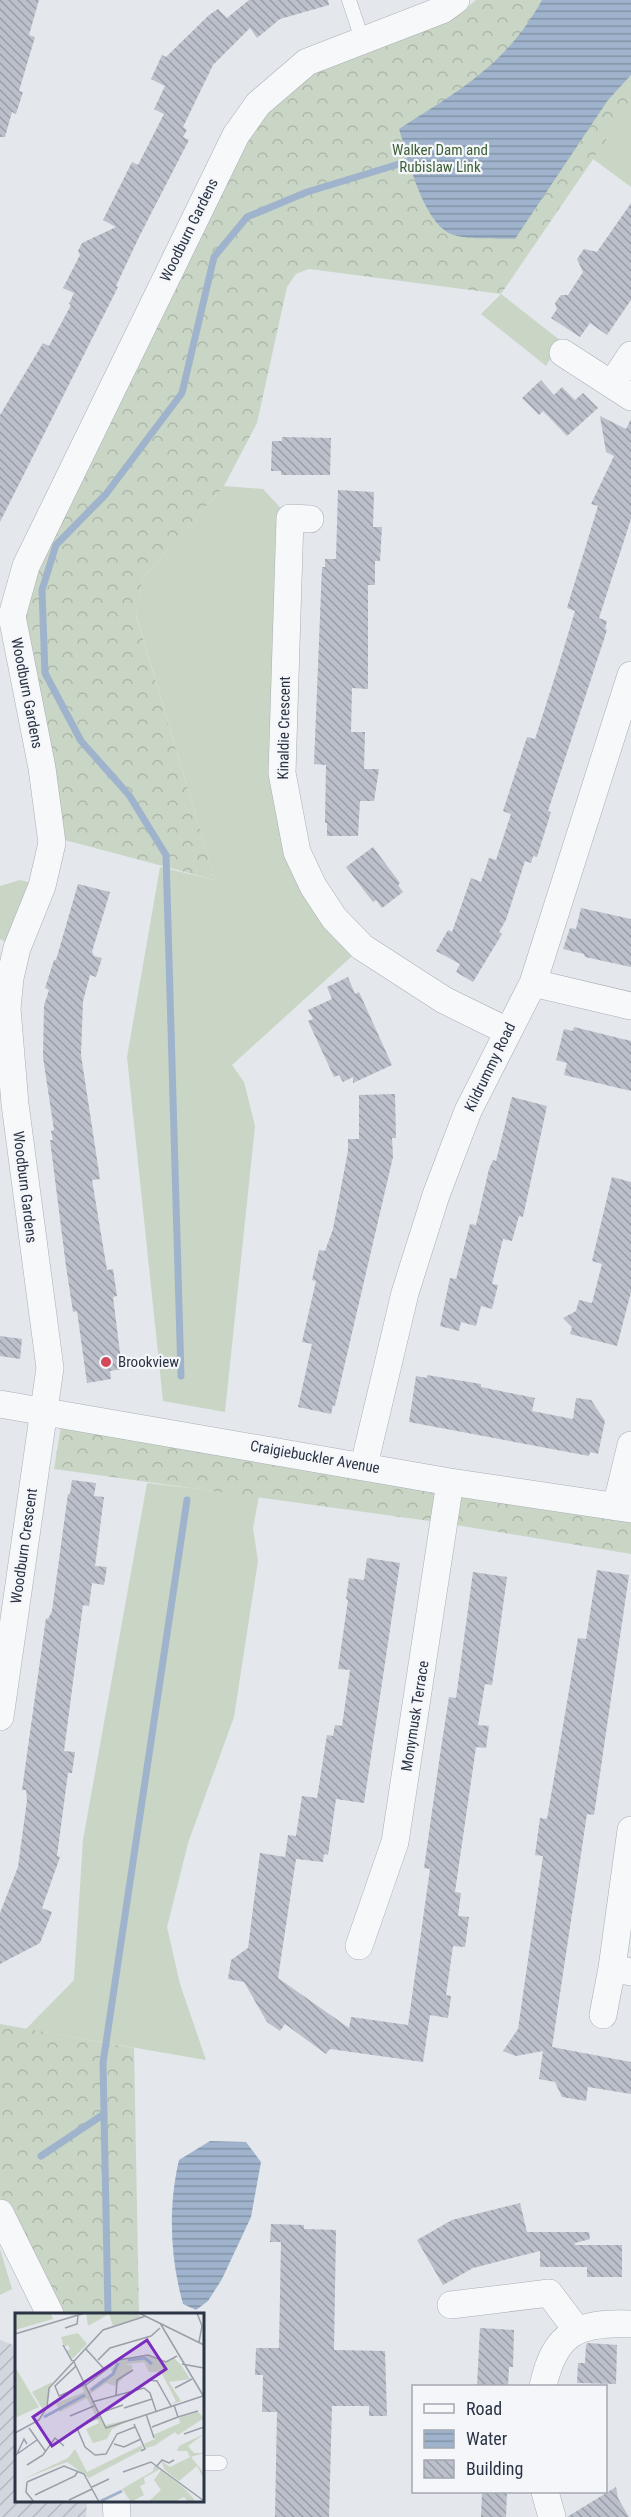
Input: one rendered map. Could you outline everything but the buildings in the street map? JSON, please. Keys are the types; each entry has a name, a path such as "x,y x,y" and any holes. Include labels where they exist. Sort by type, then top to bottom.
{"street":[{"name":"Woodburn Gardens","path":"44,1411 51,1368 15,1104 7,1009 8,943 42,886 52,843 42,768 12,616 26,566 236,135 258,104 307,62 442,10 456,0"},
{"path":"563,353 622,391 631,355"},
{"name":"Kinaldie Crescent","path":"310,519 290,518 282,773 297,852 313,886 334,918 362,946 444,1000 507,1031"},
{"name":"Kildrummy Road","path":"364,1465 405,1293 436,1195 468,1110 533,983 631,675"},
{"path":"533,983 631,1006"},
{"name":"Craigiebuckler Avenue","path":"0,1404 364,1465 450,1482 624,1508"},
{"name":"Woodburn Crescent","path":"0,1717 44,1411"},
{"path":"624,1508 631,1445"},
{"name":"Monymusk Terrace","path":"359,1946 395,1842 450,1482"},
{"path":"603,2015 621,1970 631,1830"},
{"path":"0,2213 50,2313"},
{"path":"451,2305 549,2293 569,2335"},
{"path":"543,2385 552,2356 569,2335 600,2323 631,2324"},
{"path":"545,2493 552,2517"},
{"path":"116,2502 117,2517"}],"lane":[{"path":"349,0 363,42"},
{"path":"204,2463 220,2463"}],"shaded area":[{"path":"0,2340 15,2346 15,2502 87,2502 86,2517 0,2517"}],"green space":[{"name":"Walker Dam and Rubislaw Link","path":"476,0 631,0 631,108 628,108 501,294 309,269 296,274 287,287 257,423 224,486 143,578 136,615 215,880 61,839 25,633 24,599 244,138 269,106 318,67 463,11"},
{"path":"628,108 631,108 631,187 593,159"},
{"path":"501,294 561,341 546,366 481,314"},
{"path":"224,486 263,489 290,518 297,852 362,947 232,1065 244,1082 255,1126 225,1412 163,1401 127,1057 160,867 215,880 136,614 143,578"},
{"path":"20,880 42,886 17,948 0,939 0,886"},
{"path":"63,1414 631,1509 631,1554 444,1523 54,1469"},
{"path":"147,1483 259,1496 253,1528 258,1561 234,1717 188,1843 167,1927 180,1984 206,2060 26,2029 74,1980 83,1840"},
{"path":"0,2024 134,2048 139,2313 50,2313 0,2213"},
{"path":"0,2249 12,2289 0,2295"}],"water":[{"path":"542,0 631,0 631,75 608,100 515,239 473,238 451,234 441,227 424,202 399,129 462,88 497,59 528,23"},
{"path":"210,2141 246,2142 261,2162 251,2217 222,2279 208,2301 196,2310 183,2304 175,2269 172,2232 173,2196 179,2160"}],"waterway":[{"path":"181,1376 166,855 129,795 81,741 45,673 42,590 56,545 106,494 182,393 214,257 247,217 307,192 409,161"},
{"path":"108,2313 103,2063 187,1500"},
{"path":"41,2156 104,2114"}],"place":[{"name":"Brookview","path":"106,1362"}]}
